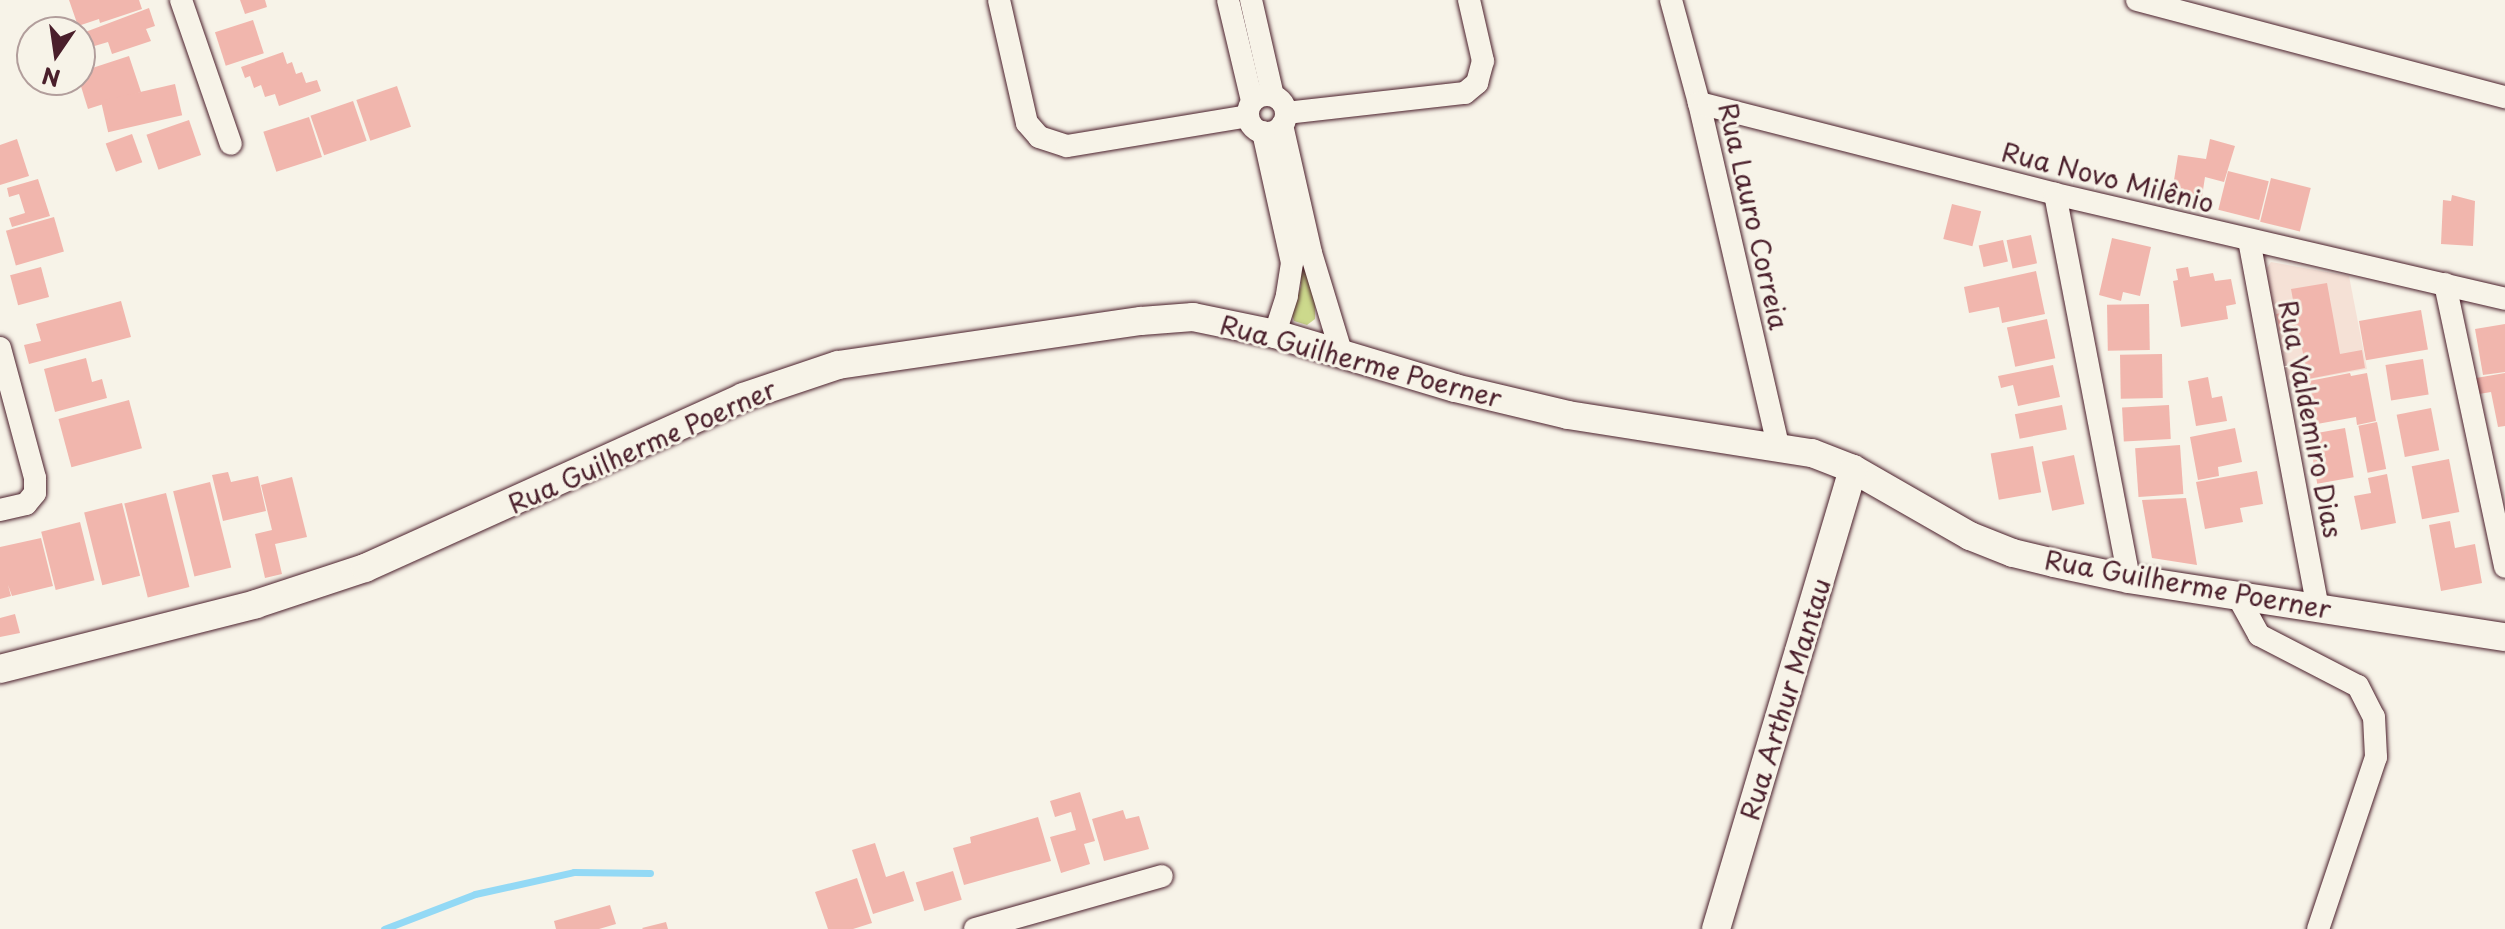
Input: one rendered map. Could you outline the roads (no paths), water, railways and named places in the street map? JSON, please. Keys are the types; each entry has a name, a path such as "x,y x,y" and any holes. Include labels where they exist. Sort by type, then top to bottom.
{"street":[{"path":"181,0 231,144"},
{"path":"999,0 1027,123 1039,137 1067,146 1267,114 1465,93 1477,83 1483,61 1469,0"},
{"path":"1228,0 1341,352"},
{"path":"1251,0 1292,263 1287,296 1275,334"},
{"name":"Rua Lauro Correia","path":"1671,0 1699,103 1778,446"},
{"path":"2137,0 2505,97"},
{"name":"Rua Novo Milênio","path":"1699,103 2055,194 2505,299"},
{"path":"2055,194 2129,579"},
{"name":"Rua Valdemiro Dias","path":"2249,240 2318,607"},
{"path":"2445,284 2505,567"},
{"name":"Rua Guilherme Poerner","path":"0,669 256,604 365,568 743,397 838,365 1193,317 1275,334 1455,388 1568,415 1778,446 1853,469 1984,541 2013,553 2129,579 2505,637"},
{"path":"0,348 35,478 35,493 26,504 0,510"},
{"name":"Rua Arthur Mantau","path":"1716,929 1853,469"},
{"path":"2237,595 2259,635 2358,686 2374,717 2376,757 2318,929"},
{"path":"975,929 1162,876"}],"waterway":[{"path":"384,929 475,894 574,872 650,873"}]}
